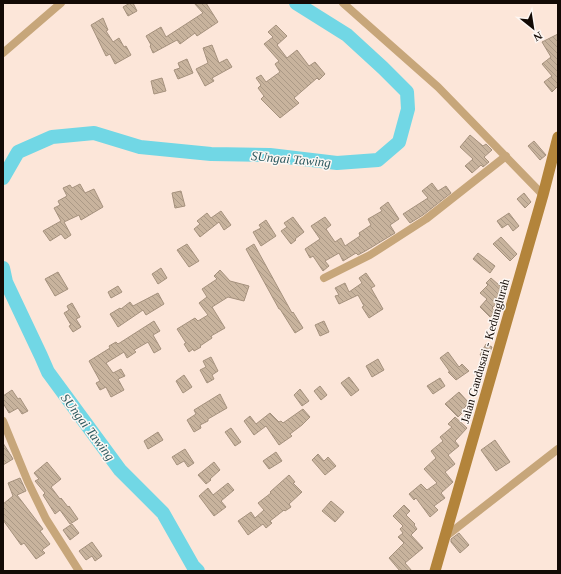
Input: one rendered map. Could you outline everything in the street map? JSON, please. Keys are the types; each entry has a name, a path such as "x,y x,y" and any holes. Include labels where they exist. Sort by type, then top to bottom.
{"street":[{"path":"3,53 62,3"},
{"path":"343,3 438,87 543,195"},
{"name":"Jalan Gandusari - Kedunglurah","path":"435,571 543,195 558,137"},
{"path":"324,278 370,255 426,219 506,156"},
{"path":"3,421 28,482 46,519 79,571"},
{"path":"445,537 558,449"}],"building":[{"path":"133,3 137,11 128,16 123,7"},
{"path":"194,3 206,3 218,22 197,36 195,33 180,44 177,40 153,53 146,36 161,27 166,37 203,13"},
{"path":"103,18 108,30 106,31 113,42 119,38 131,55 115,64 110,54 106,56 91,25"},
{"path":"276,25 287,36 277,45 287,58 297,50 309,66 315,62 325,74 319,80 317,78 294,98 299,103 280,118 261,99 264,96 258,88 261,85 256,78 261,75 266,82 280,72 275,64 279,61 264,44 273,37 268,32"},
{"path":"558,34 558,86 552,92 544,82 552,76 542,64 551,57 542,42"},
{"path":"212,45 219,63 227,59 232,67 212,78 214,81 205,86 196,69 208,63 203,48"},
{"path":"187,59 193,73 178,79 174,70 180,68 178,63"},
{"path":"162,78 166,91 154,94 151,81"},
{"path":"470,135 483,146 486,144 492,150 484,157 489,162 483,167 481,165 472,173 465,166 473,159 460,147"},
{"path":"534,141 546,155 540,160 528,146"},
{"path":"432,183 438,191 446,186 451,193 423,215 410,223 403,214 428,198 422,191"},
{"path":"80,184 85,193 94,189 103,207 81,220 79,215 64,222 71,235 65,239 61,234 50,241 43,231 61,221 54,208 60,205 58,201 67,196 63,188 70,185 72,188"},
{"path":"181,191 185,206 175,208 172,193"},
{"path":"524,193 531,202 525,208 517,199"},
{"path":"388,202 399,219 390,225 395,233 358,255 356,253 343,261 339,253 325,261 329,266 323,271 313,256 310,258 305,249 320,239 311,226 325,217 331,225 326,229 335,242 341,238 345,246 360,236 359,233 371,225 368,219 382,211 380,208"},
{"path":"221,211 231,225 224,230 219,222 200,237 194,229 200,224 197,221 207,213 211,218"},
{"path":"509,213 519,226 513,231 508,224 502,228 497,221"},
{"path":"293,217 304,232 291,244 281,231 287,227 284,223"},
{"path":"266,220 276,236 261,246 253,232 261,228 259,225"},
{"path":"501,237 517,254 510,261 493,244"},
{"path":"187,244 199,261 189,267 177,250"},
{"path":"254,244 292,313 293,312 303,328 295,333 279,309 246,249"},
{"path":"478,253 495,266 490,273 473,259"},
{"path":"161,268 167,278 158,284 152,274"},
{"path":"220,270 230,281 249,286 244,301 228,297 212,307 225,328 211,336 212,338 200,346 201,347 194,351 193,349 189,352 184,344 186,343 177,329 195,318 198,321 208,315 199,303 207,297 202,289 217,279 214,276"},
{"path":"58,272 68,289 55,296 45,279"},
{"path":"366,273 375,286 371,288 383,309 369,318 362,307 364,306 358,295 339,304 335,296 339,295 335,288 345,283 349,292 362,283 359,278"},
{"path":"491,278 507,292 492,308 496,312 490,317 480,307 487,299 480,293 488,285 486,283"},
{"path":"118,286 122,292 111,298 108,292"},
{"path":"158,293 164,304 146,315 143,310 118,327 110,314 120,308 121,309 130,302 133,306"},
{"path":"72,303 80,317 76,319 81,327 73,332 64,313 69,310 67,306"},
{"path":"154,321 160,331 153,335 161,349 154,353 148,342 134,350 136,352 127,358 124,352 106,363 113,373 121,369 125,376 118,379 124,390 111,397 106,387 100,390 96,383 100,381 89,361 110,348 109,346 116,342 118,344"},
{"path":"324,321 329,332 320,336 315,325"},
{"path":"486,344 492,347 487,359 480,355"},
{"path":"448,352 459,367 462,364 469,371 456,380 448,372 450,372 440,358"},
{"path":"211,357 218,371 212,375 214,379 207,383 200,370 206,367 203,361"},
{"path":"378,359 384,370 372,377 366,366"},
{"path":"184,375 192,387 183,393 176,381"},
{"path":"349,377 359,390 351,396 341,383"},
{"path":"440,378 445,386 433,394 427,386"},
{"path":"320,386 327,395 321,400 314,391"},
{"path":"300,389 309,401 302,406 294,395"},
{"path":"12,390 18,399 20,398 28,411 22,414 18,408 9,413 3,403 3,396"},
{"path":"459,392 469,403 458,417 445,404"},
{"path":"220,394 227,408 208,419 208,421 200,425 201,428 194,432 187,420 196,414 194,410"},
{"path":"303,409 310,417 290,434 292,436 279,445 266,426 254,435 244,421 250,416 256,424 270,413 279,422 281,421 283,423"},
{"path":"455,417 467,428 455,441 459,446 448,455 455,464 445,472 453,482 441,493 445,498 434,506 438,510 430,517 416,498 414,500 409,494 421,484 427,490 437,483 424,469 436,458 431,451 443,441 440,437 452,427 448,424"},
{"path":"231,428 241,442 235,446 225,432"},
{"path":"158,432 163,440 148,449 144,441"},
{"path":"495,440 510,462 496,471 481,450"},
{"path":"3,443 13,459 3,465"},
{"path":"185,449 194,463 188,467 184,461 177,465 172,457"},
{"path":"276,452 282,461 269,469 263,461"},
{"path":"318,454 324,461 328,457 336,466 325,475 312,460"},
{"path":"47,462 61,479 51,487 60,499 61,498 68,507 69,506 78,519 70,524 60,510 55,514 43,495 45,493 35,481 39,479 34,473"},
{"path":"214,462 220,470 206,484 198,475"},
{"path":"289,475 295,482 293,483 302,492 289,504 291,507 285,511 284,510 270,521 272,523 266,528 263,524 248,535 238,521 251,512 255,518 264,510 258,503 271,493 270,492"},
{"path":"20,478 26,491 17,495 43,529 40,531 50,544 42,550 45,553 36,559 24,543 21,545 3,520 3,504 13,496 8,483"},
{"path":"228,483 234,490 221,501 226,507 214,516 199,496 208,488 213,495"},
{"path":"331,501 344,512 335,522 322,511"},
{"path":"404,505 410,511 406,515 415,524 414,525 417,529 411,535 423,548 405,563 412,571 400,571 389,558 404,543 398,537 403,533 400,529 403,526 393,516"},
{"path":"72,524 79,533 70,540 63,530"},
{"path":"459,533 469,545 460,553 451,542 451,539"},
{"path":"92,542 102,556 95,561 92,556 86,560 79,551"}],"waterway":[{"name":"SUngai Tawing","path":"3,178 18,152 52,137 94,133 140,147 211,154 270,155 337,163 378,160 399,142 408,109 407,92 347,35 296,3"},
{"name":"SUngai Tawing","path":"3,268 6,282 48,372 120,470 163,513 193,566 198,571"}]}
